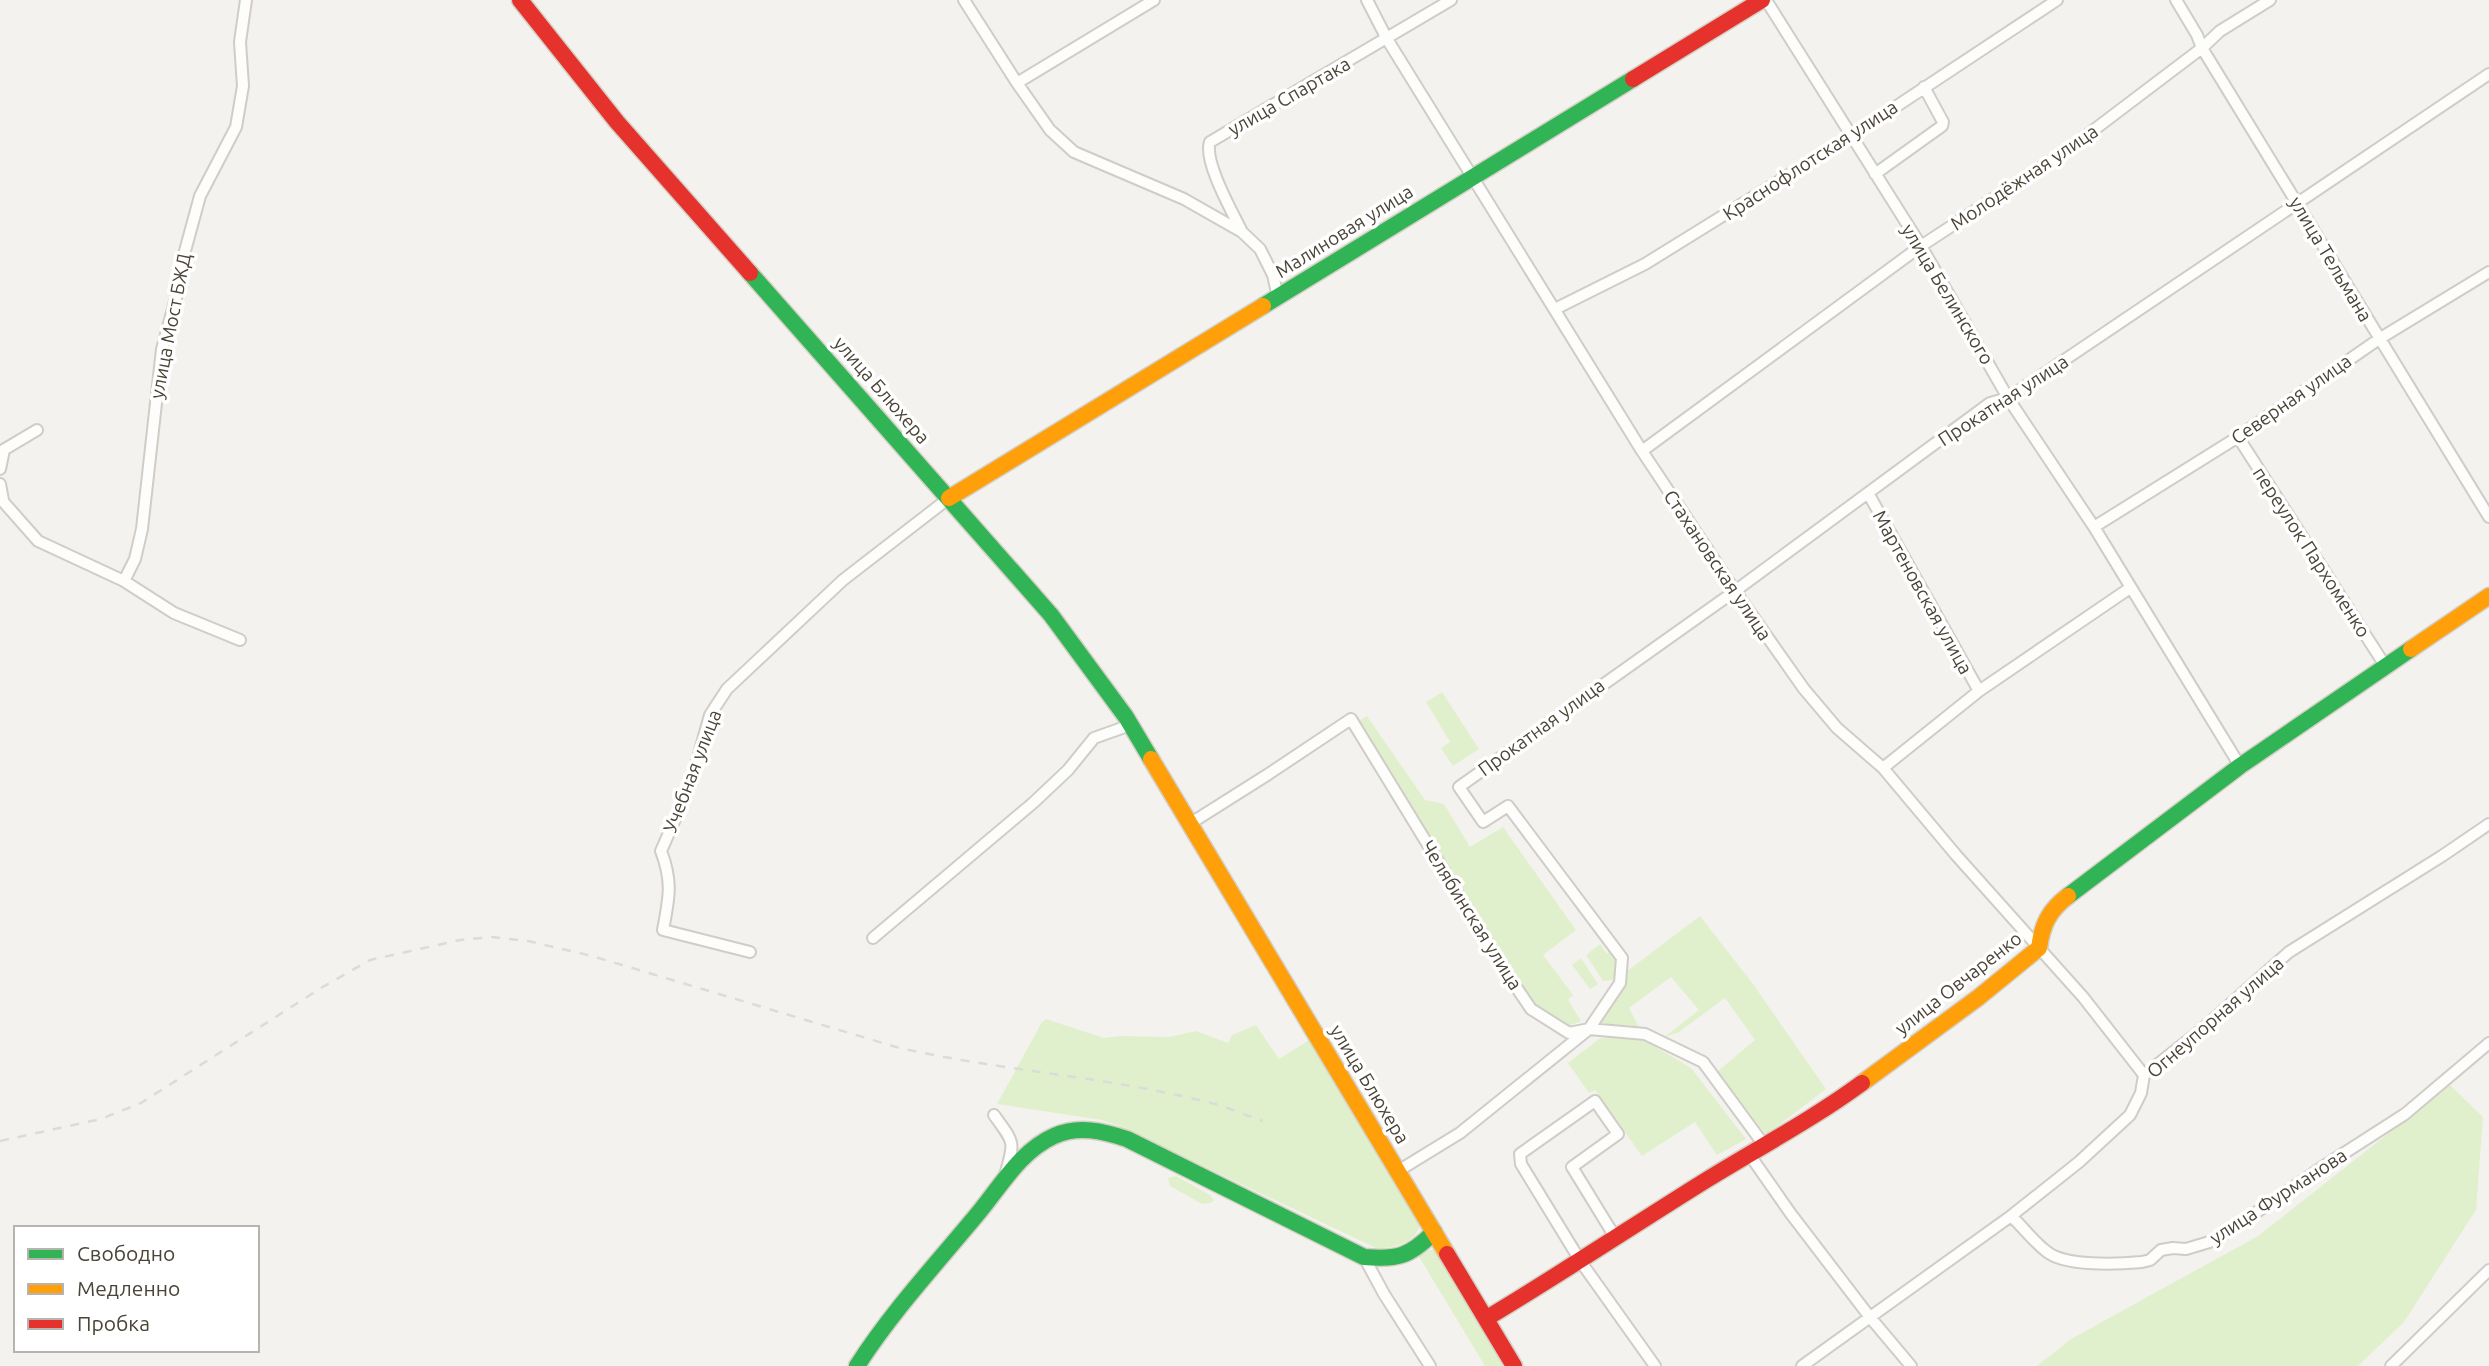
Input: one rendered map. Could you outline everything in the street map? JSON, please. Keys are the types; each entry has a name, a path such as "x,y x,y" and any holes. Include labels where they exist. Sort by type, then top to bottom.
{"main road":[{"name":"улица Блюхера","path":"520,0 617,122 1051,615 1130,722 1514,1366"},
{"name":"Малиновая улица","path":"949,498 1764,0"},
{"name":"улица Овчаренко","path":"1487,1318 1581,1262 1615,1237 1749,1154 1830,1107 1979,997 2039,948 2042,927 2054,906 2241,766 2489,596"},
{"path":"857,1366 869,1346 926,1274 1021,1161 1051,1137 1078,1129 1098,1130 1127,1139 1364,1257 1391,1260 1403,1257 1421,1246 1434,1232"}],"street":[{"path":"964,0 1050,130 1074,152 1184,199 1242,232 1260,249 1273,275 1278,297"},
{"path":"1017,83 1154,0"},
{"name":"Стахановская улица","path":"1367,0 1387,38 1642,451 1735,591 1812,698 1837,728 1883,768 1956,855 2083,997 2144,1074"},
{"name":"улица Спартака","path":"1242,232 1212,166 1208,149 1210,142 1451,0"},
{"name":"улица Белинского","path":"1764,0 1921,246 2008,398 2094,527 2241,766"},
{"name":"Краснофлотская улица","path":"1555,309 1645,264 1850,137 2057,0"},
{"name":"улица Тельмана","path":"2176,0 2202,48 2489,517"},
{"name":"Молодёжная улица","path":"1642,451 1921,246 2066,151 2202,48 2220,31 2270,0"},
{"name":"улица Мост БЖД","path":"124,581 135,559 142,529 162,349 177,298 185,251 200,196 236,127 243,86 240,42 245,6"},
{"name":"Прокатная улица","path":"1589,1028 1620,983 1622,958 1507,806 1483,822 1459,787 1735,591 1990,403 2008,398 2489,74"},
{"path":"1875,174 1942,126 1943,122 1924,87"},
{"name":"Северная улица","path":"2094,527 2238,437 2379,339 2489,272"},
{"path":"0,469 2,451 37,430"},
{"name":"переулок Пархоменко","path":"2238,437 2386,667"},
{"path":"0,484 1,499 38,541 124,581 174,613 240,640"},
{"name":"Мартеновская улица","path":"1868,493 1979,691"},
{"name":"Учебная улица","path":"750,952 663,930 671,889 669,870 661,851 691,783 710,715 727,689 843,580 949,498"},
{"path":"1883,768 1979,691 2130,588"},
{"name":"Челябинская улица","path":"1191,823 1351,719 1502,967 1531,1009 1569,1033 1589,1028 1646,1034 1703,1062 1765,1145"},
{"path":"873,938 1033,803 1068,770 1094,738 1122,728 1130,722"},
{"name":"Огнеупорная улица","path":"1802,1366 2011,1216 2079,1162 2130,1115 2141,1093 2144,1074 2200,1031 2289,952 2489,824"},
{"path":"1398,1171 1460,1133 1589,1028"},
{"name":"улица Фурманова","path":"2011,1216 2047,1253 2060,1259 2075,1261 2142,1262 2150,1260 2161,1250 2186,1249 2217,1240 2405,1114 2489,1043"},
{"path":"1615,1237 1572,1167 1618,1135 1595,1101 1520,1154 1521,1164 1581,1262 1655,1366"},
{"path":"994,1115 1014,1147 1003,1182"},
{"path":"1749,1154 1791,1214 1911,1366"},
{"path":"1364,1257 1430,1366"},
{"path":"2391,1366 2489,1270"}],"green space":[{"path":"1442,692 1479,749 1453,766 1441,748 1450,742 1426,702"},
{"path":"1367,716 1425,800 1444,804 1470,847 1503,827 1576,930 1543,955 1573,995 1568,1000 1581,1021 1566,1027 1532,1005 1416,813 1357,722"},
{"path":"1700,916 1753,984 1826,1089 1766,1135 1718,1071 1755,1040 1725,998 1679,1032 1663,1038 1699,1010 1671,977 1629,1008 1641,1031 1603,1026 1601,1021 1623,987 1626,972"},
{"path":"1600,944 1607,954 1612,950 1616,958 1614,980 1603,981 1586,955"},
{"path":"1581,958 1598,984 1590,989 1572,965"},
{"path":"1046,1019 1104,1038 1169,1037 1196,1031 1228,1043 1232,1035 1256,1025 1279,1059 1311,1039 1421,1221 1419,1228 1404,1243 1376,1248 1119,1126 1102,1120 997,1104"},
{"path":"1613,1035 1646,1041 1691,1068 1746,1139 1717,1155 1695,1122 1642,1156 1595,1090 1589,1093 1568,1063 1599,1039"},
{"path":"2450,1085 2483,1117 2476,1210 2404,1322 2358,1366 2037,1366 2071,1339 2258,1236"},
{"path":"1176,1176 1214,1200 1202,1204 1170,1186 1168,1178"},
{"path":"1426,1250 1436,1250 1506,1366 1485,1366 1418,1255"}],"railway":[{"path":"0,1141 101,1119 141,1103 321,988 370,960 460,940 492,937 528,941 592,956 896,1047 1169,1093 1214,1104 1263,1121"}],"traffic: fast":[{"path":"1263,306 1633,79"},
{"path":"750,273 1051,615 1126,717 1151,759"},
{"path":"2068,896 2240,766 2411,649"},
{"path":"857,1366 901,1306 1013,1169 1042,1142 1063,1133 1090,1130 1127,1139 1364,1257 1386,1258 1403,1255 1434,1232"}],"traffic: slow":[{"path":"949,498 1263,306"},
{"path":"2411,649 2489,596"},
{"path":"1151,759 1447,1254"},
{"path":"1862,1083 1979,997 2039,948 2048,919 2068,896"}],"traffic: jam":[{"path":"520,0 617,122 750,273"},
{"path":"1633,79 1762,0"},
{"path":"1487,1318 1862,1083"},
{"path":"1447,1254 1514,1366"}]}
